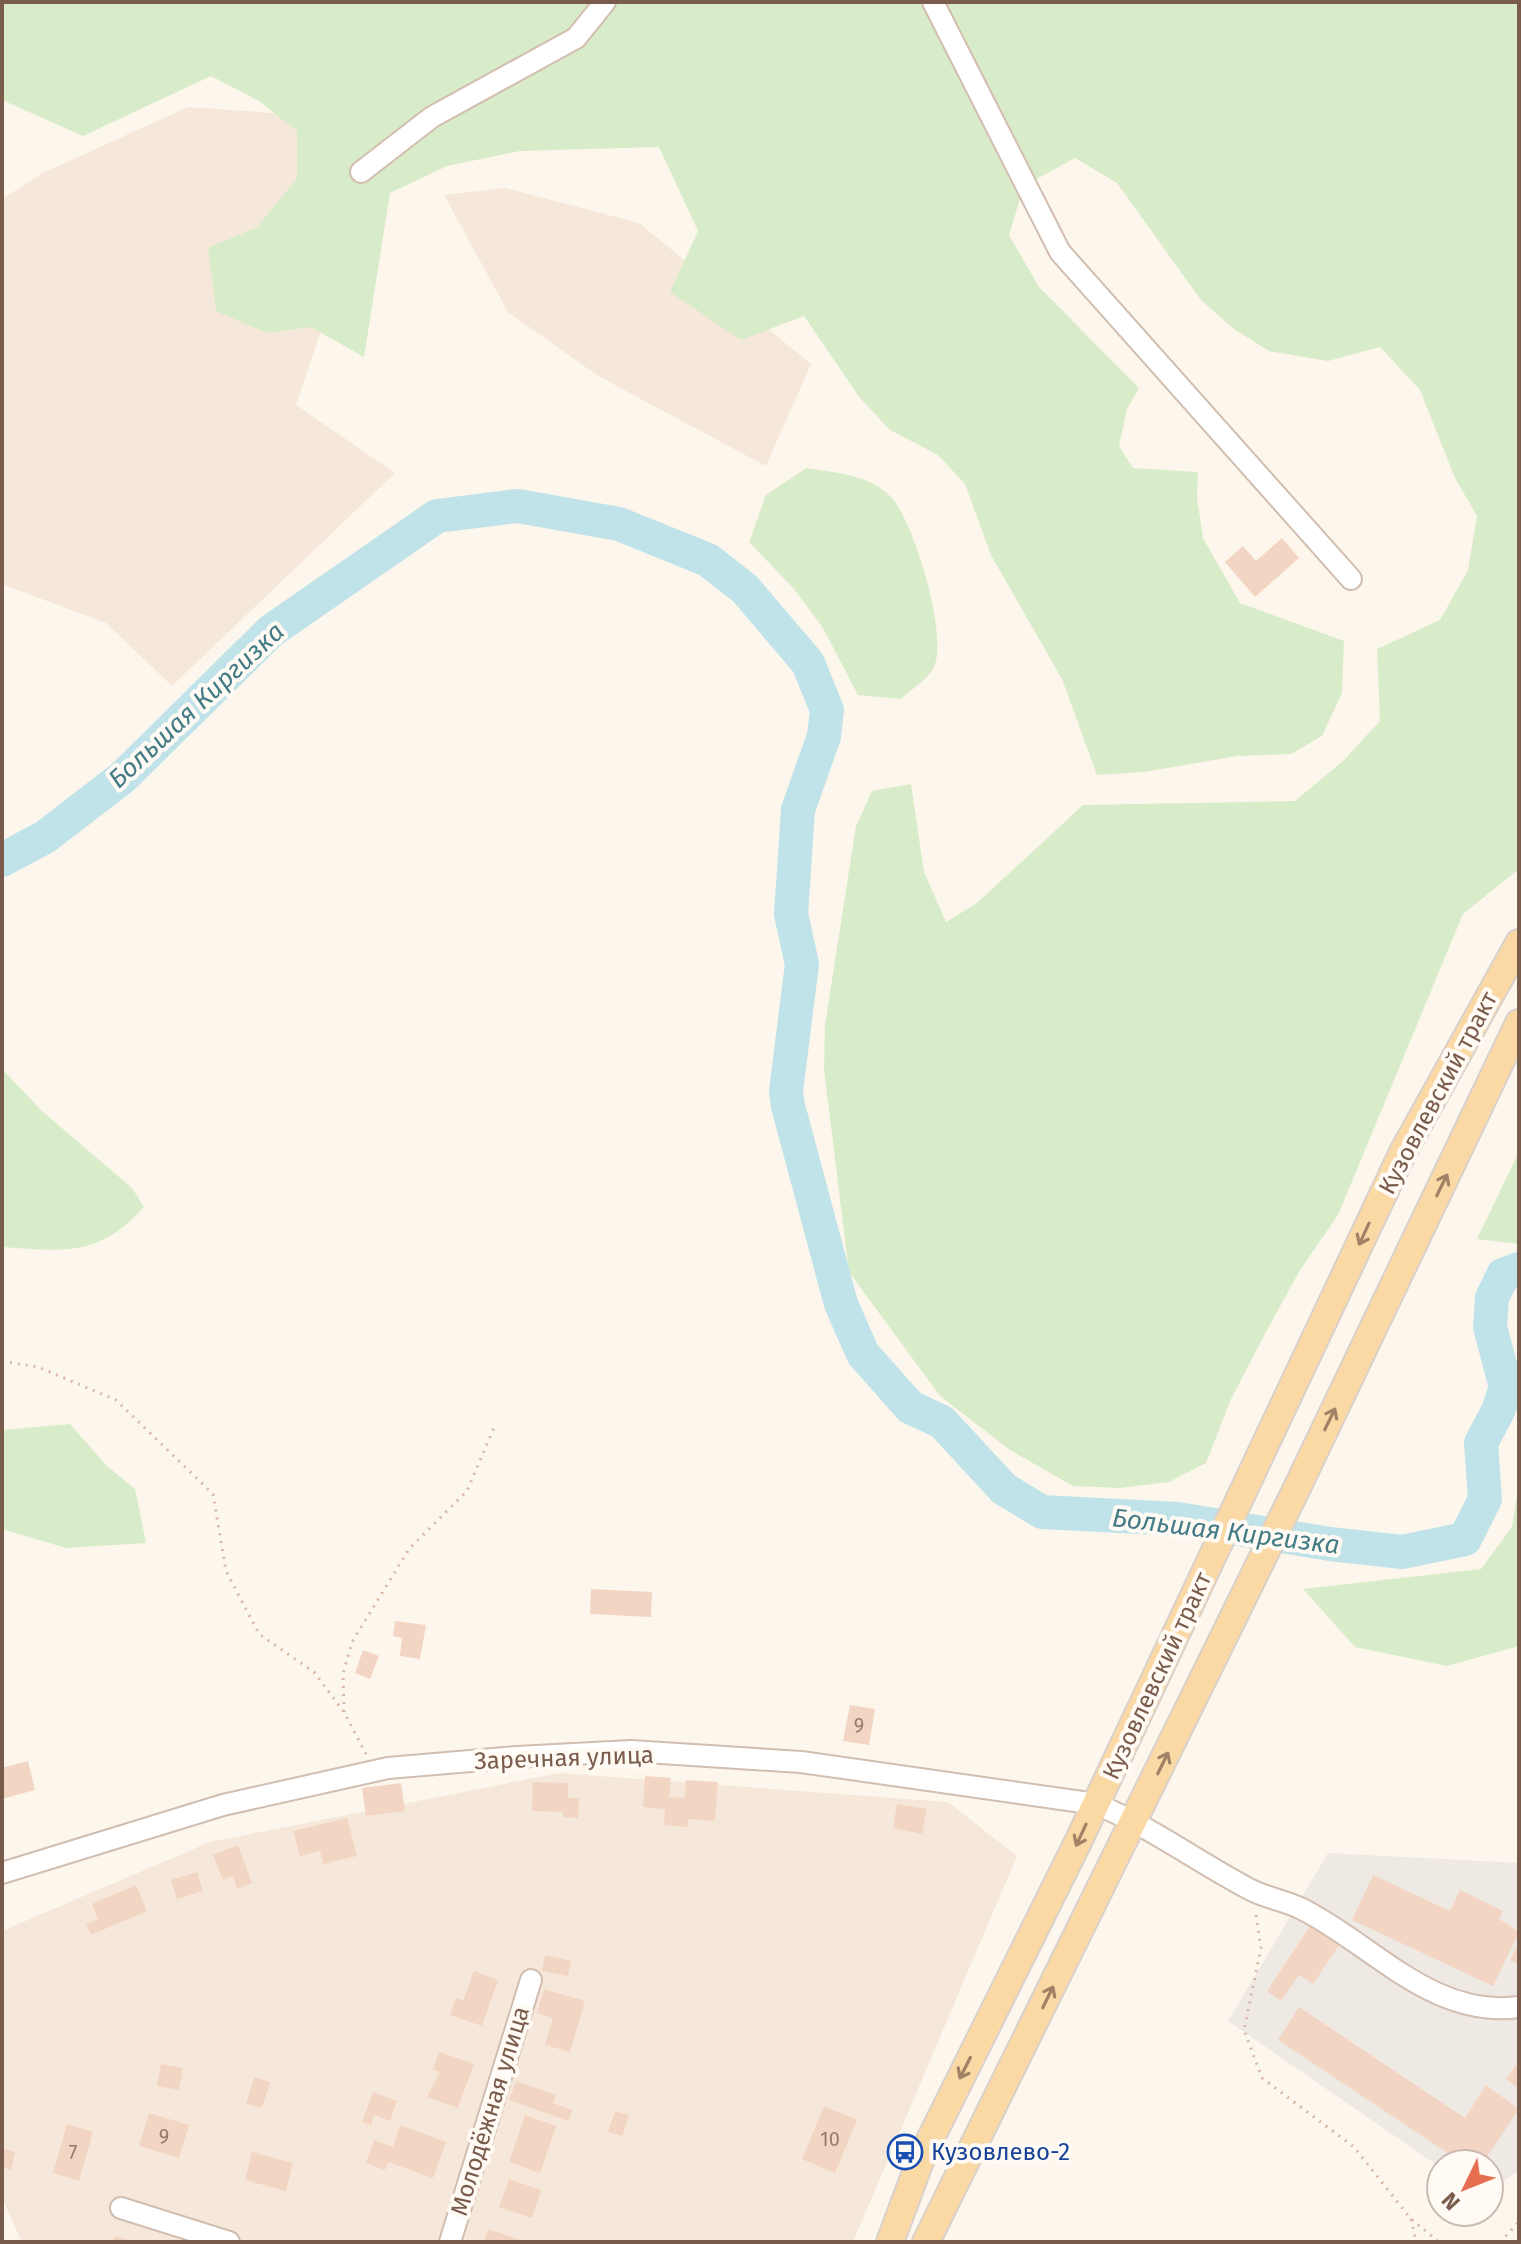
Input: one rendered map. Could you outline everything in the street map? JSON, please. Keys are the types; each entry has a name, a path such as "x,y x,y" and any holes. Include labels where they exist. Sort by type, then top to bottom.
{"main road":[{"name":"Кузовлевский тракт","path":"890,2242 922,2156 1096,1804 1403,1152 1519,943"},
{"name":"Кузовлевский тракт","path":"926,2242 1296,1490 1519,1023"}],"street":[{"path":"361,172 432,117 576,38 605,2"},
{"path":"933,2 1060,252 1351,579"},
{"name":"Заречная улица","path":"2,1873 223,1805 375,1771 631,1751 801,1762 1096,1804 1135,1820 1253,1891 1302,1909 1421,1987 1495,2010 1519,2007"},
{"name":"Молодёжная улица","path":"450,2242 531,1980"},
{"path":"121,2208 229,2242"}],"path":[{"path":"2,1361 38,1367 116,1400 213,1494 226,1571 259,1634 314,1672 344,1712 375,1771"},
{"path":"344,1712 343,1674 352,1642 409,1549 467,1491 496,1423"},
{"path":"1253,1891 1261,1948 1244,2030 1262,2078 1354,2147 1411,2219 1439,2242"},
{"path":"1411,2219 1416,2242"},
{"path":"1500,2242 1519,2222"}],"shaded area":[{"path":"188,107 315,116 356,227 296,405 395,473 172,686 106,623 4,585 2,581 2,199 43,173"},
{"path":"505,188 639,223 811,364 766,466 598,376 508,312 444,195"},
{"path":"559,1773 948,1802 1017,1856 853,2242 22,2242 2,2198 2,1931 210,1842"},
{"path":"1328,1853 1519,1863 1519,2170 1505,2180 1505,2148 1425,2148 1425,2157 1228,2021"}],"green space":[{"path":"2,2 1519,2 1519,869 1463,914 1338,1215 1300,1270 1266,1332 1231,1399 1206,1463 1169,1482 1120,1488 1073,1486 1010,1450 940,1396 849,1272 824,1070 825,1025 856,826 872,791 911,784 924,872 946,922 977,903 1083,805 1295,801 1343,761 1380,721 1377,649 1440,620 1468,570 1477,516 1455,478 1420,390 1380,347 1328,361 1269,351 1234,329 1201,300 1117,183 1075,158 1024,186 1009,235 1039,287 1139,388 1127,409 1119,446 1133,468 1198,472 1197,498 1203,538 1240,603 1344,641 1342,693 1322,736 1291,754 1237,756 1144,772 1097,775 1062,679 991,555 965,484 938,455 890,430 860,398 804,316 741,340 670,292 698,231 659,147 520,151 447,166 390,193 364,357 311,327 267,333 216,311 208,248 257,227 297,179 297,131 259,101 211,76 83,136 2,100"},
{"path":"806,468 852,476 874,484 892,498 910,531 933,608 937,654 930,673 901,699 858,695 823,628 794,589 749,542 766,495"},
{"path":"2,1069 42,1111 132,1188 144,1207 127,1224 95,1243 79,1248 44,1250 2,1247"},
{"path":"1518,1154 1519,1244 1477,1239"},
{"path":"70,1424 107,1466 135,1489 146,1543 66,1548 2,1529 2,1430"},
{"path":"1519,1482 1519,1646 1447,1666 1355,1647 1303,1589 1481,1569 1512,1527"}],"building":[{"path":"1282,538 1299,558 1255,597 1225,562 1243,546 1256,561"},
{"path":"591,1589 652,1592 651,1617 590,1614"},
{"path":"395,1621 426,1625 420,1659 400,1656 402,1638 393,1636"},
{"path":"363,1650 379,1656 370,1679 355,1673"},
{"path":"850,1705 875,1709 869,1745 843,1741"},
{"path":"28,1761 35,1790 2,1799 2,1768"},
{"path":"645,1776 671,1778 669,1797 685,1798 686,1780 718,1782 715,1821 688,1819 688,1827 664,1825 665,1809 643,1807"},
{"path":"533,1782 568,1783 568,1798 579,1798 578,1818 563,1817 563,1812 532,1811"},
{"path":"401,1783 405,1811 366,1816 362,1788"},
{"path":"897,1804 927,1809 922,1834 893,1828"},
{"path":"347,1818 357,1856 323,1864 320,1851 300,1856 293,1831"},
{"path":"238,1845 252,1883 237,1889 233,1876 223,1880 213,1855"},
{"path":"197,1872 203,1891 177,1899 171,1880"},
{"path":"1373,1875 1450,1911 1460,1890 1503,1911 1499,1919 1519,1932 1493,1986 1352,1920"},
{"path":"136,1885 147,1911 91,1935 86,1924 98,1919 92,1904"},
{"path":"1314,1920 1343,1939 1313,1984 1299,1975 1281,2001 1267,1991"},
{"path":"1519,1942 1519,1964 1510,1960"},
{"path":"545,1955 571,1961 568,1976 542,1971"},
{"path":"474,1971 498,1980 482,2026 450,2015 456,1998 463,2001"},
{"path":"544,1989 585,2001 570,2052 545,2045 553,2018 537,2013"},
{"path":"1299,2007 1465,2118 1486,2085 1519,2109 1493,2148 1440,2148 1278,2040"},
{"path":"439,2052 474,2064 458,2108 427,2097 440,2072 433,2070"},
{"path":"1519,2061 1519,2089 1506,2079"},
{"path":"161,2064 183,2068 179,2090 157,2086"},
{"path":"254,2077 270,2082 262,2108 246,2104"},
{"path":"516,2081 556,2095 553,2103 572,2110 568,2121 509,2100"},
{"path":"373,2092 397,2101 390,2121 374,2115 371,2125 362,2122"},
{"path":"824,2106 857,2120 835,2173 802,2159"},
{"path":"615,2111 629,2115 622,2136 608,2132"},
{"path":"149,2113 189,2125 179,2158 139,2146"},
{"path":"525,2115 556,2126 540,2173 509,2162"},
{"path":"67,2124 93,2132 79,2181 53,2173"},
{"path":"400,2125 446,2142 433,2178 388,2162 385,2170 366,2163 374,2140 393,2147"},
{"path":"2,2148 15,2152 11,2170 2,2167"},
{"path":"252,2152 293,2163 286,2191 245,2180"},
{"path":"509,2179 541,2190 532,2218 499,2207"},
{"path":"488,2229 524,2241 524,2242 484,2242"},
{"path":"114,2236 132,2241 132,2242 113,2242"}],"waterway":[{"name":"Большая Киргизка","path":"2,860 45,837 123,777 271,631 437,516 518,506 619,524 708,560 745,589 808,663 827,710 824,736 798,810 791,914 802,964 786,1091 788,1106 841,1304 863,1354 910,1407 942,1422 1004,1489 1042,1512 1178,1519 1330,1544 1402,1552 1465,1539 1485,1499 1481,1443 1498,1411 1506,1387 1490,1327 1492,1298 1503,1275 1519,1269"}],"place":[{"name":"Кузовлево-2","path":"905,2152"}]}
